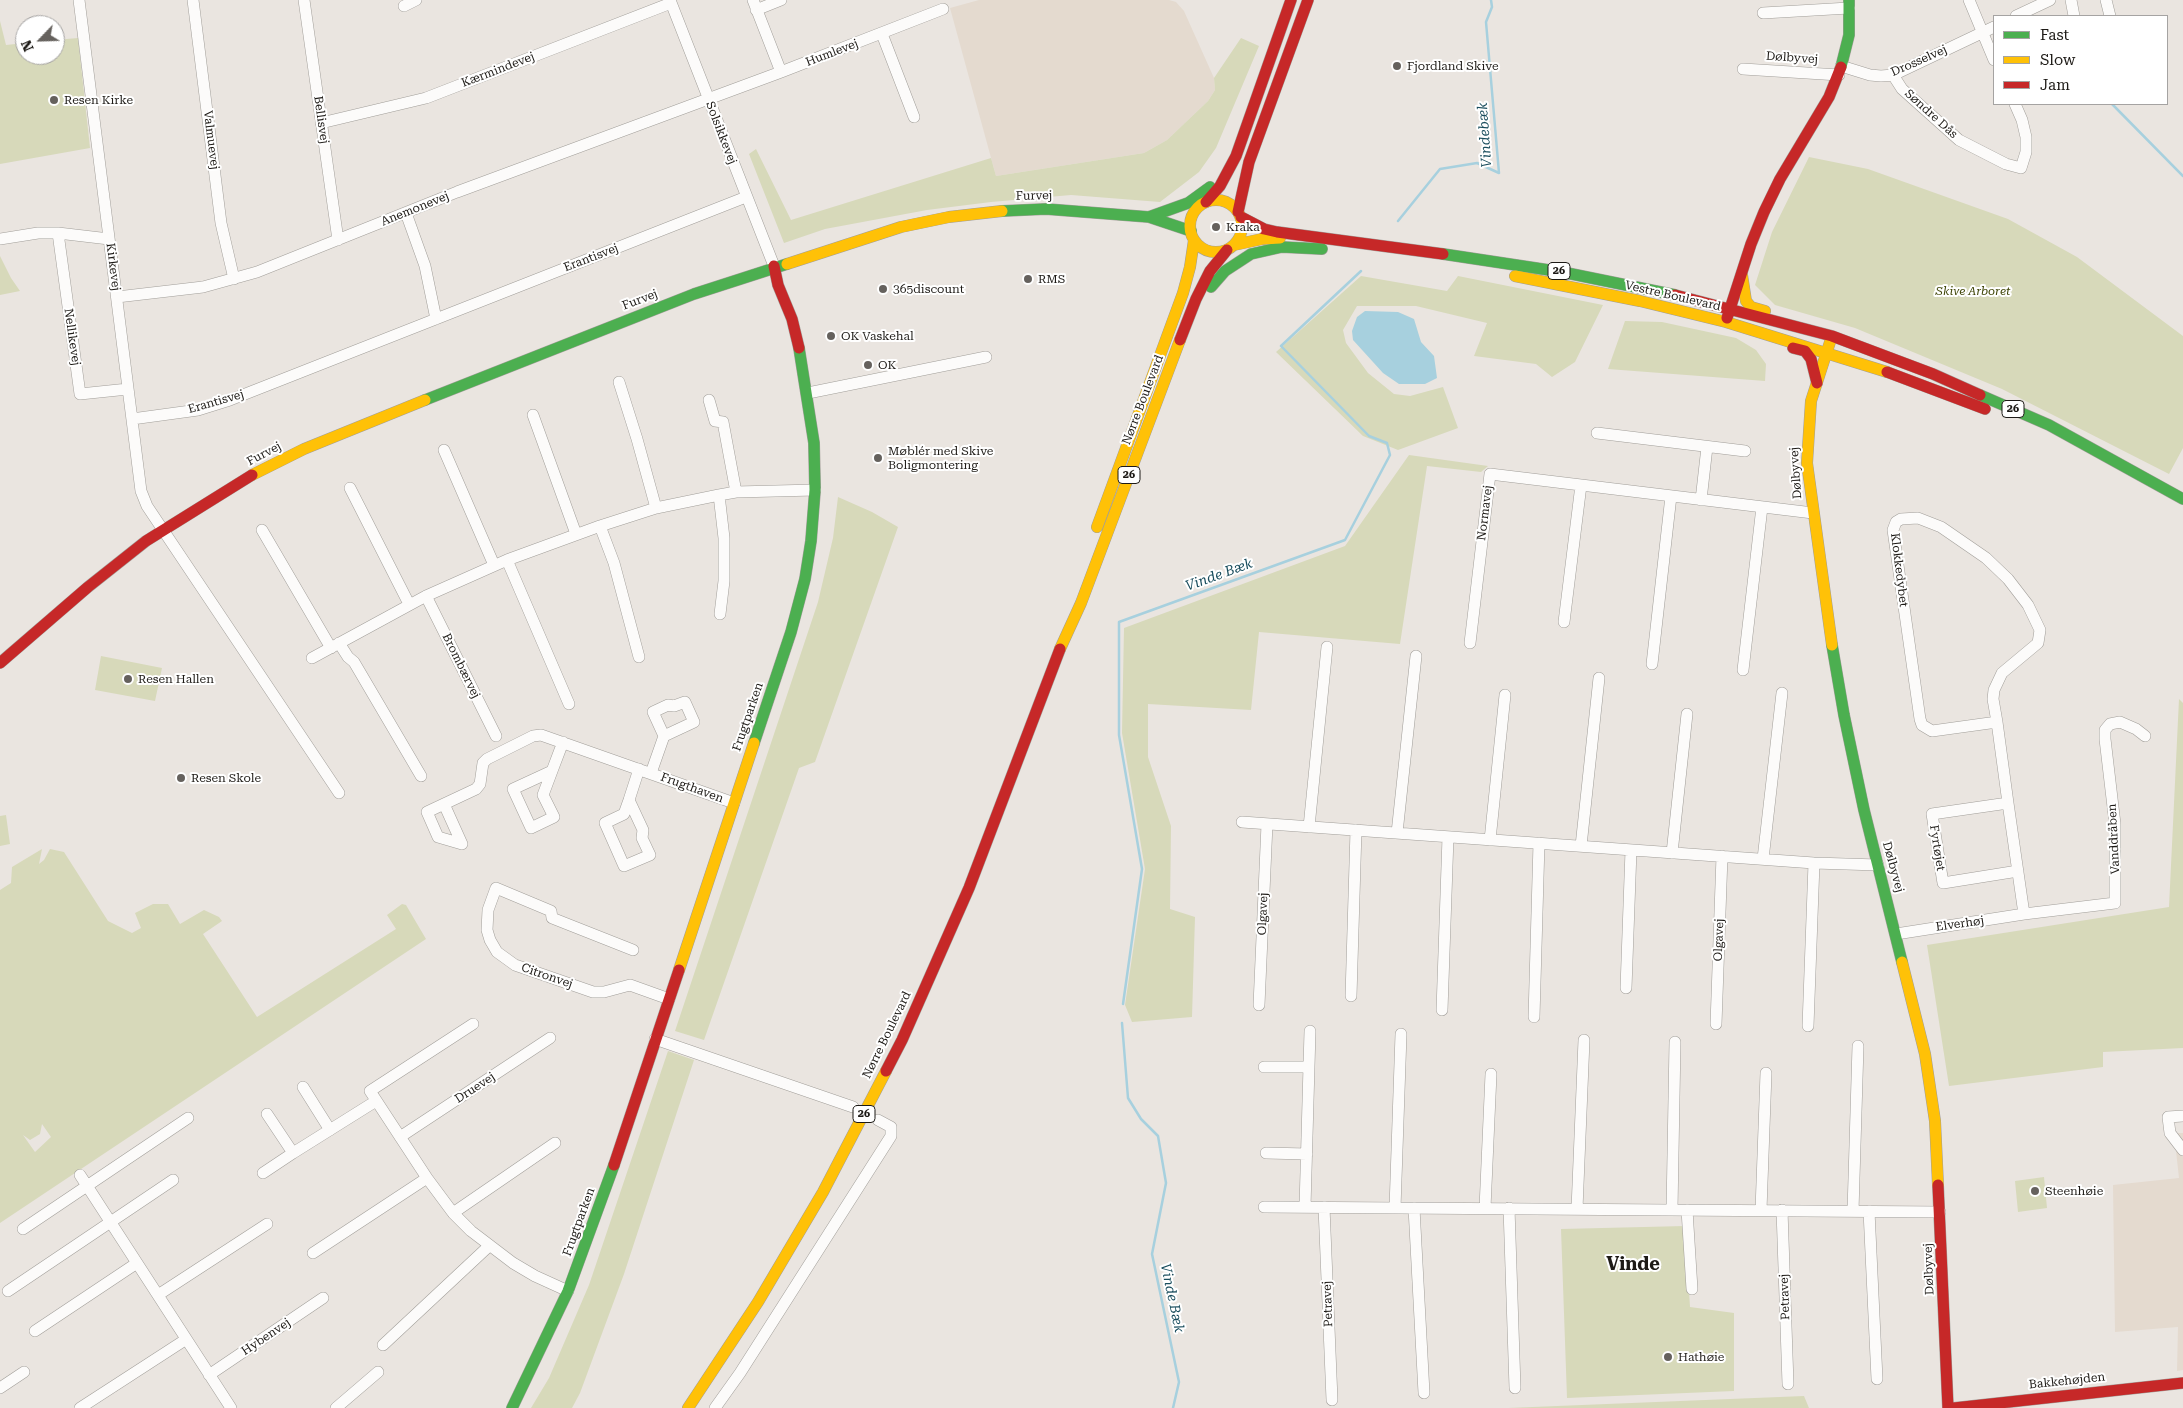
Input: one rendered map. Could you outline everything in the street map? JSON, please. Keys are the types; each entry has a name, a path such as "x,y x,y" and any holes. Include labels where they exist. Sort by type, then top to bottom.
{"main road":[{"path":"1202,205 1220,186 1236,156 1291,0"},
{"path":"1239,214 1241,190 1250,162 1308,0"},
{"path":"1726,322 1764,212 1784,172 1814,123 1840,70 1849,36 1849,4"},
{"path":"1154,217 1198,198 1236,156"},
{"name":"26","path":"1220,200 1227,202 1239,214 1242,232 1230,247 1212,252 1199,245 1192,235 1193,215 1202,205 1220,200"},
{"name":"Furvej","path":"0,663 88,587 163,529 226,490 304,449 694,294 774,266 901,227 949,217 994,210 1046,209 1154,217 1202,205"},
{"name":"Vestre Boulevard","path":"1239,214 1264,229 1277,232 1562,272 1643,287 1732,308 1832,336 1934,374 2049,425 2183,499"},
{"name":"Furvej","path":"1154,217 1192,235"},
{"name":"Nørre Boulevard","path":"1060,649 1078,585 1106,503 1183,293 1190,268 1192,235"},
{"name":"Vestre Boulevard","path":"1230,247 1262,239 1288,238 1348,246 1364,252 1455,264 1640,301 1726,322 1826,351 1880,369 2091,448"},
{"name":"Nørre Boulevard","path":"688,1408 758,1302 823,1192 902,1040 969,888 1060,649 1081,604 1202,284 1230,247"},
{"name":"26","path":"1158,398 1172,377 1208,292 1225,271 1239,261 1265,250 1282,247 1364,252"},
{"name":"Frugtparken","path":"512,1408 568,1291 600,1206 791,632 805,579 811,541 815,490 814,443 808,393 792,319 783,300 774,266"},
{"path":"1742,274 1746,301 1751,307 1798,322 1816,332"},
{"path":"1696,315 1709,323 1805,351 1811,359 1816,384"},
{"name":"Dølbyvej","path":"1832,336 1816,384 1809,415 1806,463 1825,604 1844,715 1864,810 1925,1054 1935,1120 1948,1408"},
{"name":"Bakkehøjden","path":"1954,1408 2183,1383"}],"street":[{"name":"Kirkevej","path":"79,0 141,490 147,506 163,529"},
{"name":"Valmuevej","path":"192,0 221,223 234,280"},
{"name":"Bellisvej","path":"304,0 338,240"},
{"path":"404,6 416,0"},
{"path":"781,0 754,5 782,72"},
{"path":"1969,0 1993,58"},
{"path":"2018,15 2050,0"},
{"path":"2071,0 2074,15"},
{"path":"2106,0 2110,15"},
{"name":"Kærmindevej","path":"321,122 426,98 670,1"},
{"name":"Solsikkevej","path":"670,1 774,266"},
{"path":"1764,13 1849,4"},
{"name":"Humlevej","path":"708,99 943,10"},
{"name":"Drosselvej","path":"1840,70 1870,75 1893,75 1993,28"},
{"path":"882,34 914,117"},
{"name":"Dølbyvej","path":"1743,69 1840,70"},
{"name":"Søndre Dås","path":"1893,75 1902,89 1959,140 2006,164 2021,168 2026,152 2026,137 2022,120 2014,105"},
{"name":"Anemonevej","path":"117,297 203,287 234,280 708,99"},
{"name":"Erantisvej","path":"132,420 198,410 230,400 746,197"},
{"path":"406,213 425,266 436,318"},
{"path":"0,239 38,233 109,238"},
{"name":"Nellikevej","path":"58,233 80,394 128,388"},
{"path":"808,393 986,357"},
{"path":"619,382 656,508"},
{"path":"709,400 715,421 723,422 736,492"},
{"path":"533,415 576,534"},
{"path":"1597,433 1745,451"},
{"path":"1701,500 1707,446"},
{"path":"444,450 494,566"},
{"name":"Normavej","path":"1470,643 1490,474 1813,514"},
{"path":"1564,622 1581,486"},
{"path":"350,488 409,604"},
{"path":"312,658 426,596 507,560 576,534 656,508 719,495 736,492 815,490"},
{"path":"719,495 724,555 724,581 720,614"},
{"path":"1652,664 1671,496"},
{"path":"1743,670 1762,507"},
{"name":"Klokkedybet","path":"1996,722 1932,731 1922,725 1893,530 1896,522 1901,518 1918,518 1941,527 1986,558 2008,580 2023,599 2040,630 2038,643 2008,666 1997,681 1993,700 2024,914"},
{"path":"600,526 614,563 639,657"},
{"path":"163,529 339,793"},
{"path":"262,530 335,645 354,662 421,776"},
{"path":"507,560 568,704"},
{"name":"Brombærvej","path":"426,596 496,736"},
{"path":"1309,827 1327,648"},
{"path":"1397,833 1416,656"},
{"path":"1581,846 1599,678"},
{"path":"1763,859 1782,693"},
{"path":"1490,840 1505,695"},
{"path":"1672,853 1687,714"},
{"name":"Vanddråben","path":"2024,914 2115,903 2116,824 2104,739 2105,730 2110,724 2120,722 2136,729 2144,736"},
{"name":"Frugthaven","path":"444,804 476,789 480,784 482,768 487,759 533,736 547,736 734,803"},
{"name":"Frugthaven","path":"651,773 664,736"},
{"path":"552,771 513,789 531,828 554,817 544,795 563,742"},
{"path":"629,800 643,830 642,838 650,855 624,866 604,823 624,814 639,769"},
{"name":"Fyrtøjet","path":"2008,803 1932,814 1943,883 2018,871"},
{"path":"1242,822 1814,863 1878,865"},
{"name":"Olgavej","path":"1259,1005 1267,824"},
{"path":"1351,996 1356,830"},
{"path":"1442,1010 1448,837"},
{"path":"1534,1017 1539,843"},
{"path":"1626,988 1631,850"},
{"name":"Olgavej","path":"1716,1024 1722,856"},
{"path":"1808,1026 1814,863"},
{"name":"Citronvej","path":"633,950 552,918 551,911 496,888 488,910 487,930 490,940 497,952 515,965 593,992 604,992 630,985 669,999"},
{"name":"Elverhøj","path":"1896,934 2024,914"},
{"path":"473,1024 370,1091 427,1178 453,1213 489,1246 535,1276 568,1291"},
{"path":"1305,1207 1310,1031"},
{"path":"1395,1208 1401,1034"},
{"name":"Druevej","path":"400,1137 550,1038"},
{"path":"655,1039 853,1107"},
{"path":"1577,1209 1584,1040"},
{"path":"1672,1210 1675,1042"},
{"path":"1853,1211 1858,1046"},
{"path":"1264,1067 1309,1067"},
{"path":"1762,1210 1766,1073"},
{"path":"1485,1208 1491,1074"},
{"path":"303,1087 330,1130"},
{"path":"262,1173 376,1101"},
{"path":"267,1114 293,1153"},
{"path":"2183,1116 2168,1117 2170,1133 2183,1150"},
{"path":"23,1229 188,1118"},
{"path":"715,1408 740,1373 891,1136 891,1127 878,1120"},
{"path":"453,1213 555,1143"},
{"path":"1266,1153 1307,1154"},
{"path":"80,1175 230,1408"},
{"path":"313,1253 427,1178"},
{"path":"8,1291 111,1224 173,1180"},
{"path":"1264,1207 1940,1212"},
{"name":"Petravej","path":"1324,1207 1332,1400"},
{"path":"1414,1208 1424,1393"},
{"path":"1509,1208 1515,1388"},
{"path":"1687,1210 1692,1289"},
{"name":"Petravej","path":"1782,1210 1788,1384"},
{"path":"1869,1211 1878,1378"},
{"path":"158,1295 267,1224"},
{"path":"383,1345 489,1246"},
{"path":"34,1331 138,1263"},
{"name":"Hybenvej","path":"209,1375 323,1298"},
{"path":"80,1408 185,1340"},
{"path":"0,1388 24,1372"},
{"path":"336,1408 378,1372"}],"shaded area":[{"path":"979,0 1169,0 1176,2 1184,11 1214,78 1215,90 1208,101 1167,140 1144,153 996,176 950,8"},
{"path":"2174,1133 2183,1133 2183,1370 2177,1371 2178,1327 2115,1332 2113,1185 2179,1178"}],"green space":[{"path":"0,21 6,45 15,44 15,65 65,65 65,39 78,38 90,148 0,164"},
{"path":"1241,38 1259,46 1216,148 1199,172 1160,202 1071,195 991,202 927,210 825,229 784,243 749,154 756,149 791,220 991,158 996,176 1144,153 1167,140 1208,101 1215,90 1214,78"},
{"name":"Skive Arboret","path":"1809,157 1868,169 2008,219 2077,257 2183,336 2183,448 2169,474 2002,389 1855,328 1775,305 1755,285 1772,232"},
{"path":"0,256 11,278 20,291 0,295"},
{"path":"1361,276 1447,291 1458,276 1603,305 1575,362 1552,377 1536,364 1474,356 1487,323 1416,306 1357,306 1343,330 1346,343 1368,373 1394,394 1410,396 1443,387 1458,428 1398,450 1363,436 1276,352"},
{"path":"1625,321 1662,322 1736,338 1756,350 1766,364 1765,381 1608,369"},
{"path":"1409,455 1488,466 1481,472 1427,466 1400,644 1259,632 1251,710 1148,704 1148,757 1171,826 1170,909 1195,917 1192,1017 1132,1022 1125,1005 1145,869 1122,733 1124,628 1345,546"},
{"path":"838,497 872,512 898,527 815,762 799,768 704,1040 675,1031 818,602 833,538"},
{"name":"Resen Hallen","path":"101,656 162,668 155,701 95,690"},
{"path":"2179,699 2183,703 2183,1048 2103,1052 2103,1067 1949,1086 1927,945 2169,907"},
{"path":"6,815 10,844 0,846 0,816"},
{"path":"42,849 39,864 44,860 50,849 64,852 108,921 132,933 141,928 135,913 153,904 168,904 180,924 204,910 219,917 222,921 203,934 257,1017 396,929 387,915 402,904 406,905 426,939 0,1223 0,890 11,883 12,867","holes":["42,1124 51,1137 35,1152 23,1135 30,1140 40,1134"]},
{"path":"668,1051 694,1060 624,1274 580,1393 572,1408 531,1408 549,1378 589,1285"},
{"path":"2044,1177 2047,1208 2018,1212 2015,1181"},
{"path":"1685,1226 1690,1307 1734,1313 1734,1391 1567,1398 1561,1229"},
{"path":"1804,1396 1809,1408 1508,1408"}],"water":[{"path":"1365,311 1398,312 1414,319 1421,342 1434,356 1437,378 1425,384 1399,384 1383,373 1353,340 1352,331 1357,317"}],"waterway":[{"name":"Vindebæk","path":"1398,221 1440,169 1477,163 1499,173 1486,22 1492,7 1491,0"},
{"path":"2113,105 2183,176"},
{"name":"Vinde Bæk","path":"1123,1004 1142,869 1119,735 1119,622 1345,540 1390,455 1387,443 1369,436 1281,346 1361,271"},
{"name":"Vinde Bæk","path":"1122,1023 1128,1098 1141,1119 1158,1136 1166,1183 1152,1254 1179,1382 1173,1408"}],"traffic: fast":[{"path":"1841,67 1849,35 1849,0"},
{"path":"1149,217 1188,203 1210,187"},
{"path":"1002,211 1046,209 1149,217 1191,231"},
{"path":"1211,287 1225,271 1251,254 1282,247 1322,249"},
{"path":"1443,254 1562,272 1675,295"},
{"path":"425,400 694,294 787,264"},
{"path":"754,743 791,632 805,579 811,541 815,490 814,443 799,348"},
{"path":"1980,395 2049,425 2183,499"},
{"path":"1832,645 1844,715 1864,810 1902,962"},
{"path":"512,1408 568,1291 614,1165"}],"traffic: slow":[{"path":"1216,200 1226,202 1234,208 1240,216 1242,226 1240,236 1234,244 1226,250 1216,252 1206,250 1198,244 1192,236 1190,226 1192,216 1198,208 1206,202 1216,200"},
{"path":"787,264 901,227 949,217 1002,211"},
{"path":"1234,245 1262,239 1280,238"},
{"path":"1097,527 1183,293 1190,267 1194,240"},
{"path":"1742,275 1746,301 1751,307 1765,311"},
{"path":"1515,276 1640,301 1726,322 1887,372"},
{"path":"1060,649 1081,603 1180,340"},
{"path":"1830,342 1811,401 1807,463 1832,645"},
{"path":"252,475 304,449 425,400"},
{"path":"679,970 754,743"},
{"path":"1902,962 1925,1054 1935,1121 1938,1185"},
{"path":"688,1408 758,1302 823,1192 886,1071"}],"traffic: jam":[{"path":"1206,202 1220,186 1236,156 1291,0"},
{"path":"1238,212 1249,162 1308,0"},
{"path":"1727,318 1751,244 1764,212 1780,179 1829,97 1841,67"},
{"path":"1241,217 1264,229 1277,232 1443,254"},
{"path":"1180,340 1196,299 1210,271 1227,250"},
{"path":"774,266 778,285 792,319 799,348"},
{"path":"1675,295 1832,336 1933,374 1980,395"},
{"path":"1793,348 1805,351 1811,359 1817,383"},
{"path":"1887,372 1985,409"},
{"path":"0,663 88,587 146,541 252,475"},
{"path":"886,1071 902,1040 969,888 1060,649"},
{"path":"614,1165 679,970"},
{"path":"1938,1185 1948,1408"},
{"path":"1954,1408 2183,1383"}],"place":[{"name":"Fjordland Skive","path":"1397,66"},
{"name":"Resen Kirke","path":"54,100"},
{"name":"Kraka","path":"1216,227"},
{"name":"RMS","path":"1028,279"},
{"name":"365discount","path":"883,289"},
{"name":"OK Vaskehal","path":"831,336"},
{"name":"OK","path":"868,365"},
{"name":"Møblér med Skive Boligmontering","path":"878,458"},
{"name":"Resen Hallen","path":"128,679"},
{"name":"Resen Skole","path":"181,778"},
{"name":"Steenhøie","path":"2035,1191"},
{"name":"Hathøie","path":"1668,1357"}],"district":[{"name":"Vinde","path":"1633,1265"}]}
